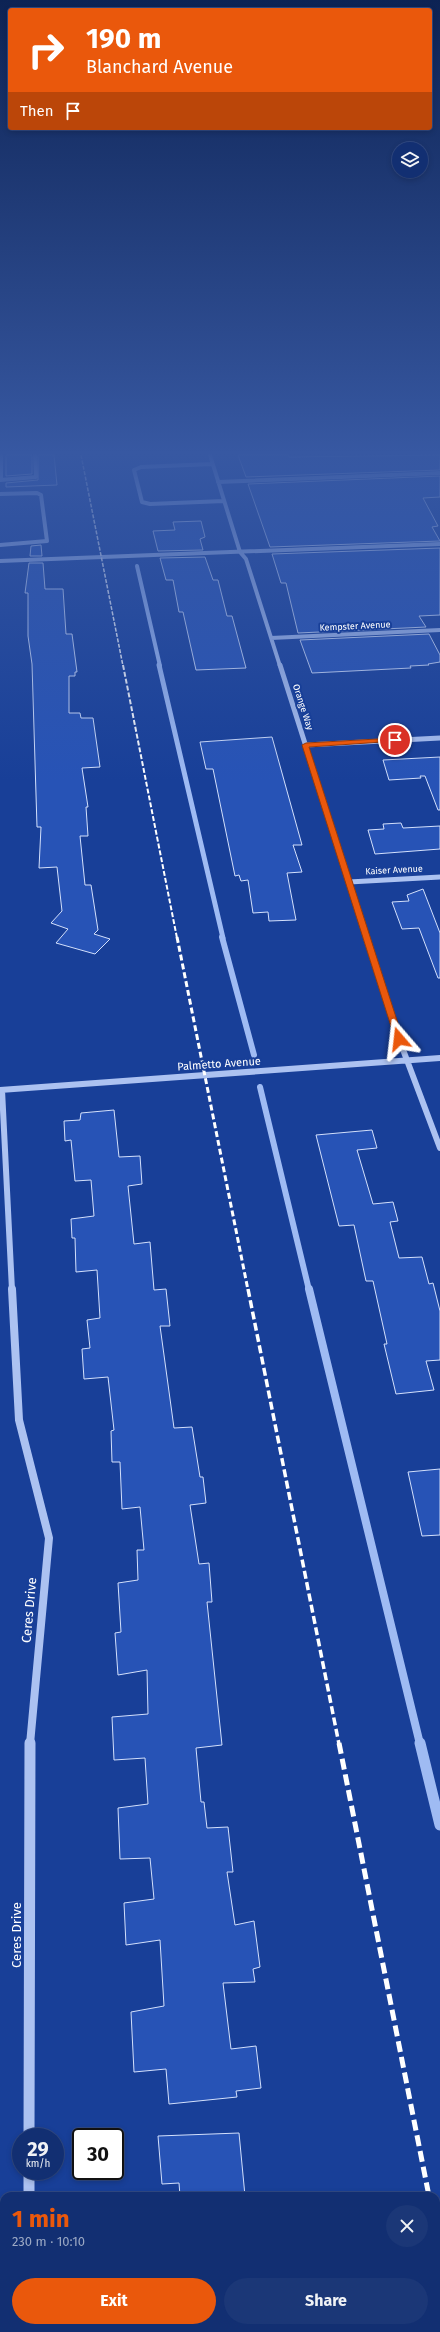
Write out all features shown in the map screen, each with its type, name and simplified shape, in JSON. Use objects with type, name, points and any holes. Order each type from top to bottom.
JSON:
[{"type":"street","name":"Orange Way","points":[[248,564],[399,1039],[440,1148]]},
{"type":"street","name":"Kempster Avenue","points":[[272,638],[440,630]]},
{"type":"street","points":[[306,745],[440,738]]},
{"type":"street","name":"Kaiser Avenue","points":[[349,882],[440,877]]},
{"type":"street","name":"Palmetto Avenue","points":[[1,1090],[440,1058]]},
{"type":"street","name":"Ceres Drive","points":[[1,1090],[19,1420],[49,1538],[30,1745],[29,2128]]},
{"type":"street","points":[[29,2180],[29,2192]]},
{"type":"building","points":[[29,564],[43,564],[45,589],[63,589],[66,634],[72,634],[77,672],[75,672],[75,676],[69,676],[69,713],[80,713],[81,718],[93,718],[100,767],[82,768],[88,807],[86,807],[88,836],[80,836],[85,885],[91,885],[98,930],[94,934],[110,939],[95,954],[56,943],[68,929],[51,923],[62,911],[57,867],[39,868],[41,827],[37,827],[32,664],[28,636],[28,593],[25,593]]},
{"type":"building","points":[[162,564],[207,564],[213,580],[218,580],[227,616],[232,616],[246,668],[196,670],[183,612],[179,612],[173,580],[166,580]]},
{"type":"building","points":[[275,564],[440,564],[440,615],[419,616],[426,627],[298,633],[286,583],[281,583]]},
{"type":"building","points":[[429,634],[440,655],[440,662],[428,664],[429,665],[410,666],[411,668],[312,673],[300,640]]},
{"type":"building","points":[[272,737],[302,845],[293,845],[302,872],[287,873],[296,920],[269,921],[268,912],[253,913],[248,880],[241,881],[239,875],[235,876],[213,769],[206,769],[200,742]]},
{"type":"building","points":[[440,757],[440,810],[438,810],[425,776],[420,776],[421,778],[389,780],[383,760]]},
{"type":"building","points":[[401,823],[403,828],[440,826],[440,849],[375,854],[368,830],[384,829],[383,824]]},
{"type":"building","points":[[423,889],[440,933],[440,978],[438,978],[419,928],[402,929],[392,902],[409,901],[407,895]]},
{"type":"building","points":[[114,1110],[119,1157],[140,1156],[142,1184],[128,1186],[134,1244],[150,1242],[154,1290],[166,1289],[170,1326],[160,1326],[174,1428],[192,1427],[200,1477],[203,1477],[206,1503],[190,1505],[199,1564],[209,1563],[212,1602],[207,1602],[222,1745],[196,1748],[201,1802],[204,1802],[207,1828],[228,1827],[233,1872],[227,1872],[235,1925],[254,1921],[260,1967],[253,1969],[255,1982],[223,1983],[231,2049],[256,2046],[261,2088],[236,2091],[237,2097],[169,2104],[166,2069],[134,2072],[131,2012],[164,2006],[160,1940],[126,1945],[124,1903],[154,1899],[150,1858],[120,1859],[118,1808],[148,1804],[145,1758],[114,1760],[112,1717],[148,1714],[147,1670],[118,1675],[115,1633],[121,1632],[118,1583],[138,1580],[137,1550],[144,1550],[140,1507],[122,1509],[120,1462],[112,1462],[111,1431],[114,1430],[108,1377],[84,1379],[82,1349],[90,1348],[87,1320],[100,1318],[97,1270],[76,1272],[75,1238],[72,1238],[71,1219],[94,1216],[91,1180],[75,1181],[71,1140],[65,1141],[64,1121],[80,1120],[81,1113]]},
{"type":"building","points":[[372,1130],[377,1148],[357,1150],[373,1204],[393,1202],[398,1221],[390,1222],[399,1258],[422,1257],[429,1284],[433,1283],[440,1311],[440,1360],[426,1361],[434,1390],[396,1394],[384,1344],[387,1344],[373,1281],[366,1281],[354,1225],[339,1226],[316,1135]]},
{"type":"building","points":[[440,1469],[440,1535],[422,1536],[408,1472]]},
{"type":"building","points":[[239,2133],[245,2192],[180,2192],[179,2183],[162,2184],[158,2136]]},
{"type":"waterway","points":[[137,566],[160,666]]},
{"type":"waterway","points":[[159,665],[223,938]]},
{"type":"waterway","points":[[222,937],[254,1055]]},
{"type":"waterway","points":[[260,1087],[309,1290]]},
{"type":"waterway","points":[[309,1289],[420,1744]]},
{"type":"waterway","points":[[420,1743],[440,1825]]},
{"type":"railway","points":[[103,564],[123,666]]},
{"type":"railway","points":[[123,665],[177,938]]},
{"type":"railway","points":[[177,937],[248,1290]]},
{"type":"railway","points":[[248,1289],[339,1744]]},
{"type":"railway","points":[[339,1743],[428,2192]]},
{"type":"route","points":[[395,740],[306,745],[399,1039]]}]
